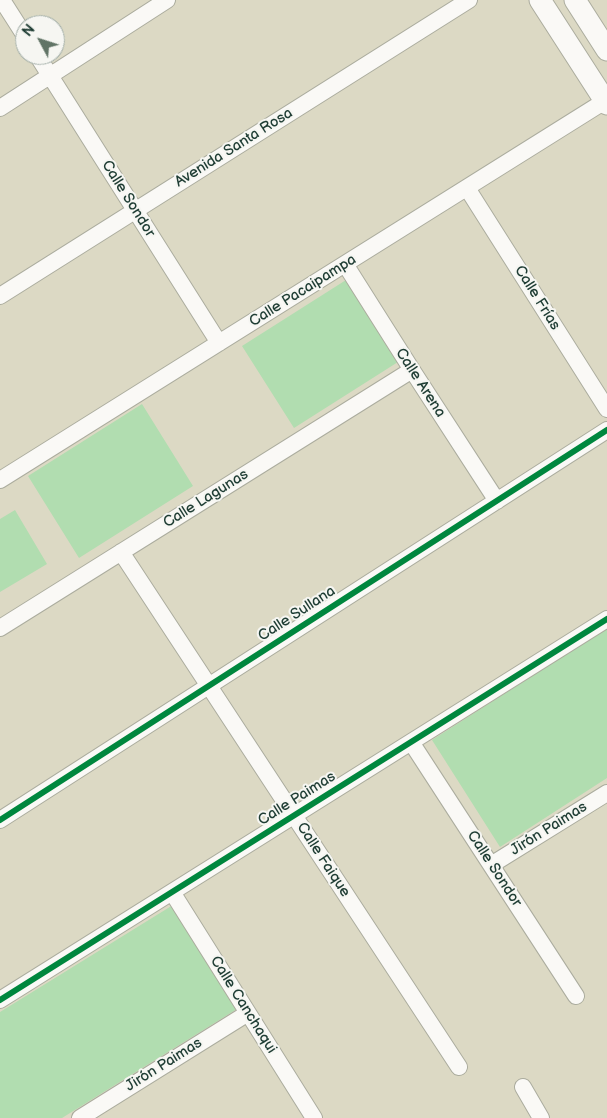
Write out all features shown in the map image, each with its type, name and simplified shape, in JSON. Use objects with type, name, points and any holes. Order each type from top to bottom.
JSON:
[{"type":"street","points":[[2,0],[15,20]]},
{"type":"street","points":[[0,108],[166,0]]},
{"type":"street","name":"Avenida Santa Rosa","points":[[0,296],[468,0]]},
{"type":"street","points":[[540,0],[606,103]]},
{"type":"street","points":[[575,0],[607,50]]},
{"type":"street","name":"Calle Sondor","points":[[43,65],[219,343]]},
{"type":"street","name":"Calle Pacaipampa","points":[[0,480],[606,103]]},
{"type":"street","name":"Calle Frías","points":[[467,188],[607,409]]},
{"type":"street","name":"Calle Arena","points":[[345,264],[497,501]]},
{"type":"street","name":"Calle Lagunas","points":[[0,628],[412,370]]},
{"type":"street","name":"Calle Sullana","points":[[0,820],[607,430]]},
{"type":"street","name":"Calle Faique","points":[[121,552],[459,1067]]},
{"type":"street","name":"Calle Paimas","points":[[0,1000],[607,619]]},
{"type":"street","name":"Calle Sondor","points":[[412,742],[576,996]]},
{"type":"street","name":"Jirón Paimas","points":[[491,865],[607,793]]},
{"type":"street","name":"Calle Canchaqui","points":[[172,892],[314,1118]]},
{"type":"street","name":"Jirón Paimas","points":[[80,1118],[248,1013]]},
{"type":"street","points":[[523,1087],[541,1118]]},
{"type":"green space","points":[[346,280],[398,362],[294,428],[242,346]]},
{"type":"green space","points":[[142,404],[193,486],[79,558],[28,476]]},
{"type":"green space","points":[[15,510],[47,564],[0,592],[0,519]]},
{"type":"green space","points":[[607,628],[607,778],[500,847],[432,740]]},
{"type":"green space","points":[[173,905],[237,1009],[62,1118],[0,1118],[0,1012]]},
{"type":"cycle path","points":[[0,820],[607,430]]},
{"type":"cycle path","points":[[0,1000],[607,619]]}]
